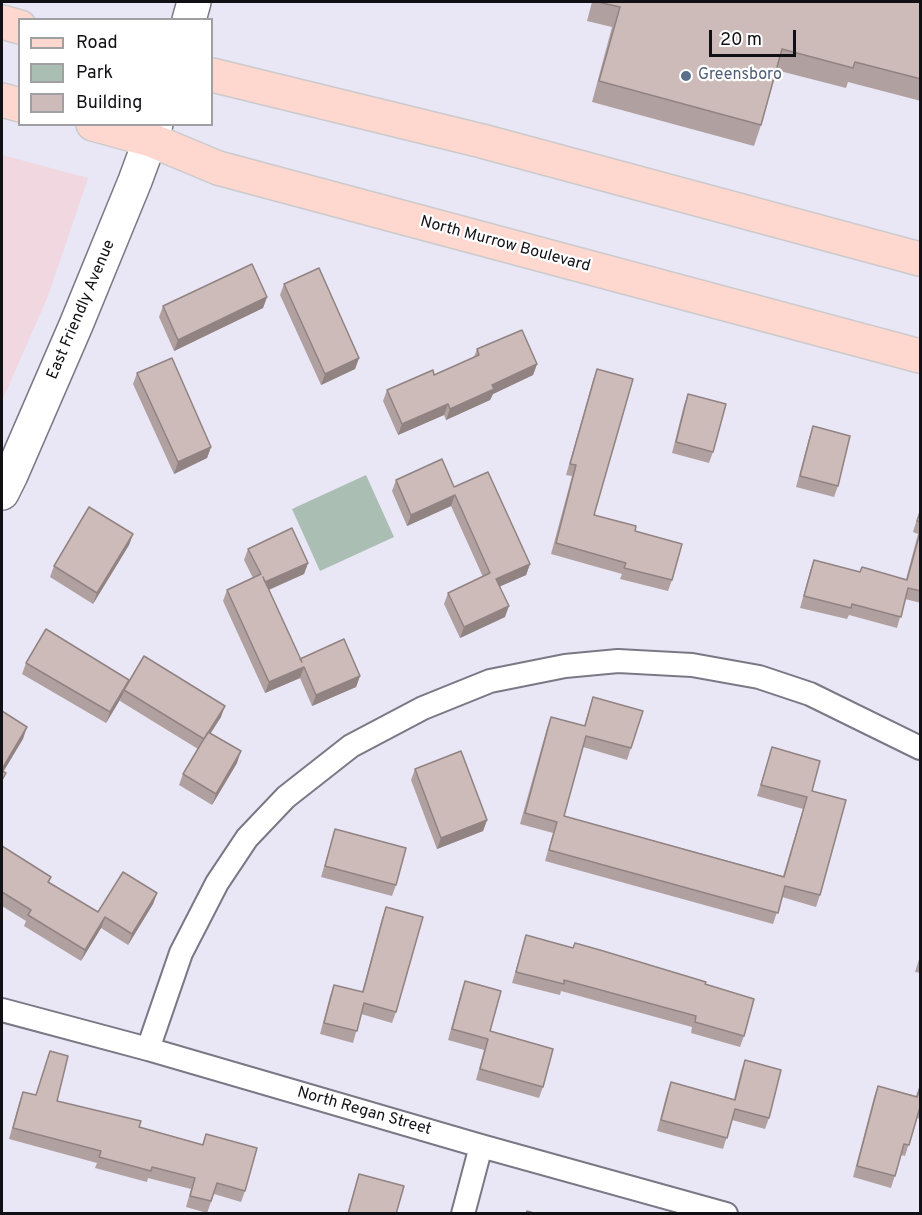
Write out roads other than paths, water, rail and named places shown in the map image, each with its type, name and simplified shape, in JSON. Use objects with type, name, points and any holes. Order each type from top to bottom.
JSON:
[{"type":"main road","points":[[190,18],[194,2]]},
{"type":"main road","points":[[2,22],[18,26]]},
{"type":"main road","points":[[213,75],[482,141],[921,259]]},
{"type":"main road","points":[[2,100],[18,104]]},
{"type":"main road","name":"North Murrow Boulevard","points":[[108,126],[154,132],[218,168],[921,356]]},
{"type":"main road","name":"East Friendly Avenue","points":[[2,493],[76,325],[154,132]]},
{"type":"street","points":[[148,1049],[181,953],[217,883],[247,838],[286,797],[351,747],[423,708],[490,681],[565,666],[618,661],[692,665],[759,677],[810,694],[921,748]]},
{"type":"street","name":"North Regan Street","points":[[2,1010],[148,1049],[481,1146],[726,1214]]},
{"type":"street","points":[[463,1214],[481,1146]]},
{"type":"place","name":"Greensboro","points":[[686,76]]}]
